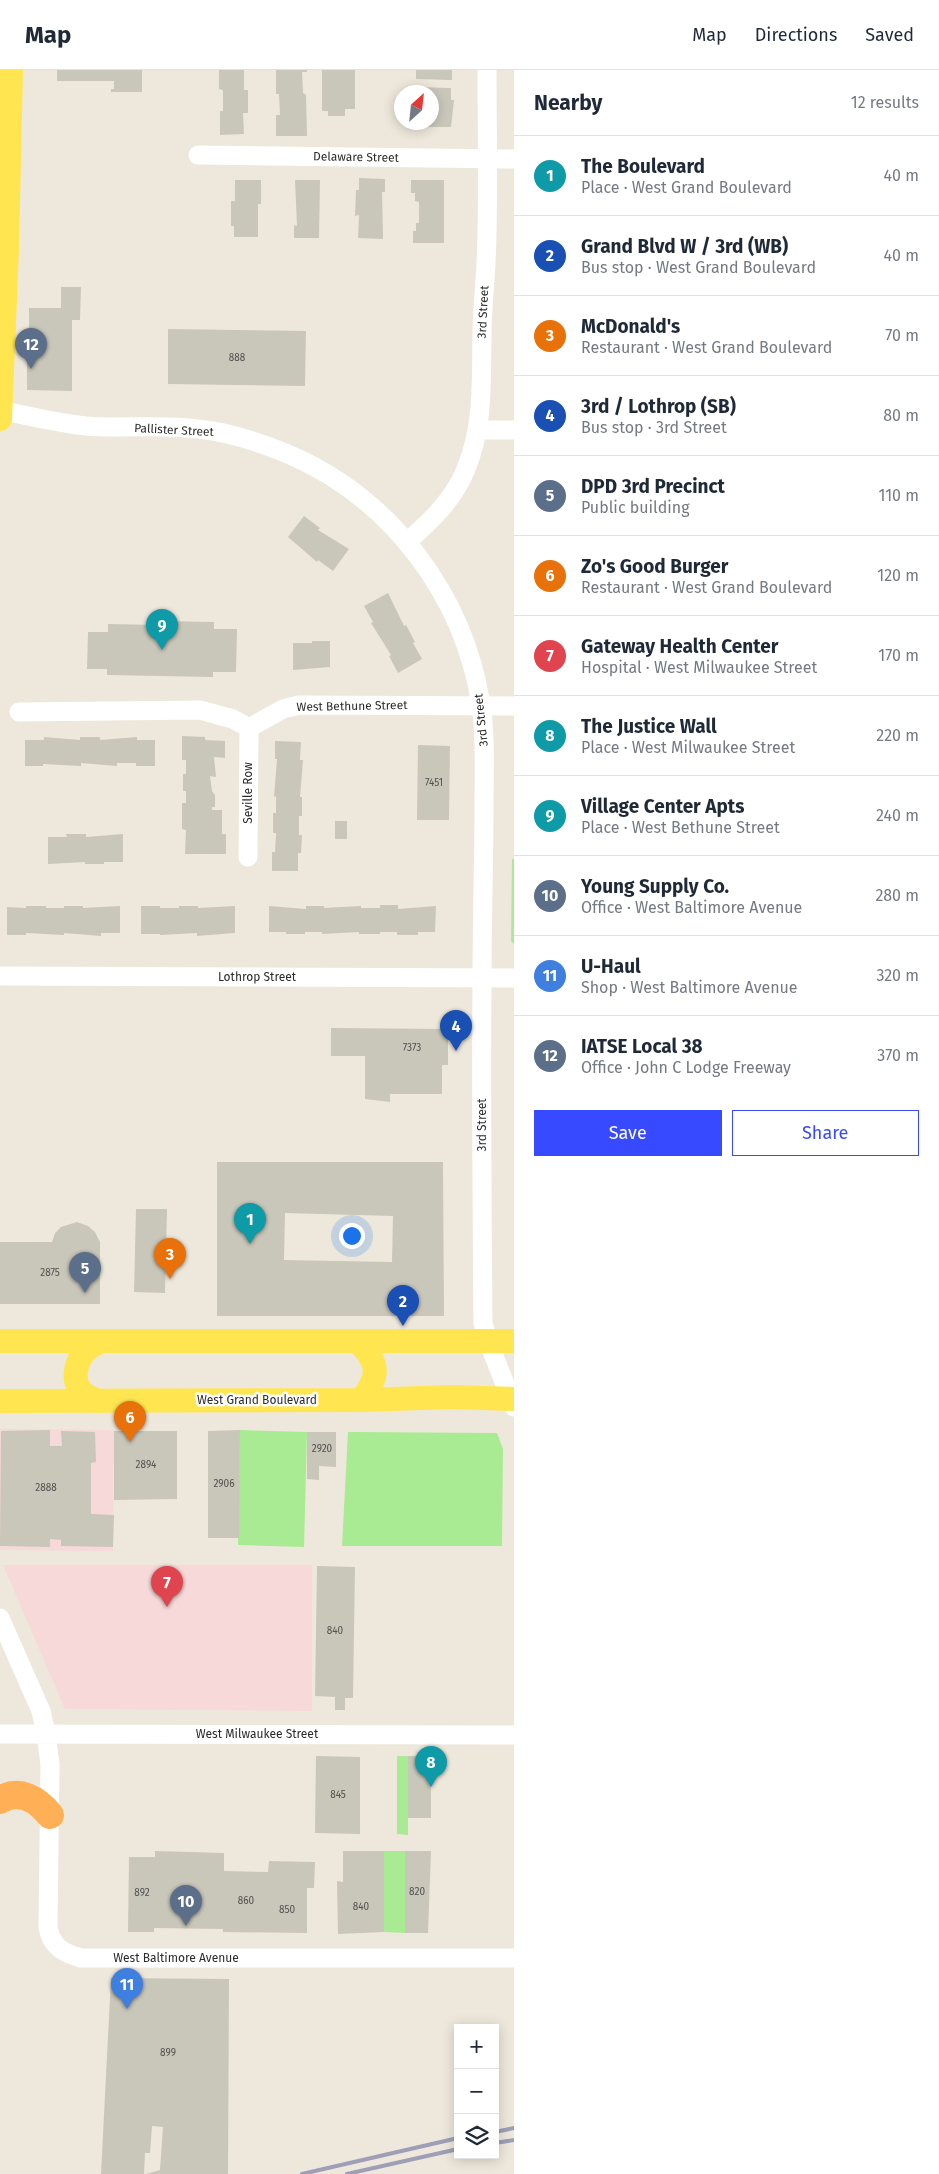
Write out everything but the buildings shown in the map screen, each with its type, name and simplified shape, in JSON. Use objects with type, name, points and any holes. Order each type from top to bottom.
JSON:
[{"type":"highway","points":[[0,1800],[14,1795],[24,1795],[43,1806],[50,1815]]},
{"type":"main road","points":[[0,419],[7,250],[11,70]]},
{"type":"main road","points":[[0,1340],[514,1341]]},
{"type":"main road","points":[[97,1401],[83,1394],[75,1377],[80,1358],[87,1349],[101,1341]]},
{"type":"main road","points":[[357,1341],[367,1351],[374,1363],[376,1373],[371,1387],[361,1400]]},
{"type":"main road","name":"West Grand Boulevard","points":[[0,1401],[361,1400],[453,1397],[513,1401]]},
{"type":"street","name":"3rd Street","points":[[487,70],[486,262],[482,334],[482,395],[478,430],[470,458],[460,482],[434,518],[407,542],[429,571],[453,613],[471,662],[481,706],[484,744],[482,978],[483,1323],[488,1342],[513,1401]]},
{"type":"street","name":"Delaware Street","points":[[198,155],[514,159]]},
{"type":"street","name":"Pallister Street","points":[[0,410],[85,426],[198,429],[259,442],[319,469],[353,492],[407,542]]},
{"type":"street","points":[[478,430],[514,430]]},
{"type":"street","name":"West Bethune Street","points":[[249,728],[283,709],[299,705],[514,706]]},
{"type":"street","points":[[19,712],[200,710],[233,719],[249,728]]},
{"type":"street","name":"Seville Row","points":[[248,858],[249,728]]},
{"type":"street","name":"Lothrop Street","points":[[0,976],[514,978]]},
{"type":"street","name":"West Baltimore Avenue","points":[[0,1618],[41,1710],[46,1734],[50,1764],[48,1927],[53,1943],[60,1951],[88,1958],[514,1958]]},
{"type":"street","name":"West Milwaukee Street","points":[[0,1734],[514,1735]]},
{"type":"shaded area","points":[[0,1429],[114,1430],[113,1551],[0,1550]]},
{"type":"shaded area","points":[[3,1565],[312,1565],[312,1711],[65,1709]]},
{"type":"green space","points":[[512,859],[514,859],[514,944],[511,941]]},
{"type":"green space","points":[[240,1430],[307,1432],[304,1547],[238,1545]]},
{"type":"green space","points":[[348,1432],[497,1433],[503,1449],[502,1546],[342,1546]]},
{"type":"green space","points":[[397,1756],[408,1756],[408,1835],[397,1834]]},
{"type":"green space","points":[[384,1851],[405,1851],[405,1933],[384,1932]]},
{"type":"railway","points":[[499,2131],[514,2128]]},
{"type":"railway","points":[[302,2174],[454,2139]]},
{"type":"railway","points":[[499,2142],[514,2140]]},
{"type":"railway","points":[[347,2174],[454,2150]]},
{"type":"place","name":"IATSE Local 38","points":[[31,369]]},
{"type":"place","name":"Village Center Apts","points":[[162,650]]},
{"type":"place","name":"3rd / Lothrop (SB)","points":[[456,1051]]},
{"type":"place","name":"The Boulevard","points":[[250,1244]]},
{"type":"place","name":"McDonald's","points":[[170,1279]]},
{"type":"place","name":"DPD 3rd Precinct","points":[[85,1293]]},
{"type":"place","name":"Grand Blvd W / 3rd (WB)","points":[[403,1326]]},
{"type":"place","name":"Zo's Good Burger","points":[[130,1442]]},
{"type":"place","name":"Gateway Health Center","points":[[167,1607]]},
{"type":"place","name":"The Justice Wall","points":[[431,1787]]},
{"type":"place","name":"Young Supply Co.","points":[[186,1926]]},
{"type":"place","name":"U-Haul","points":[[127,2009]]}]
